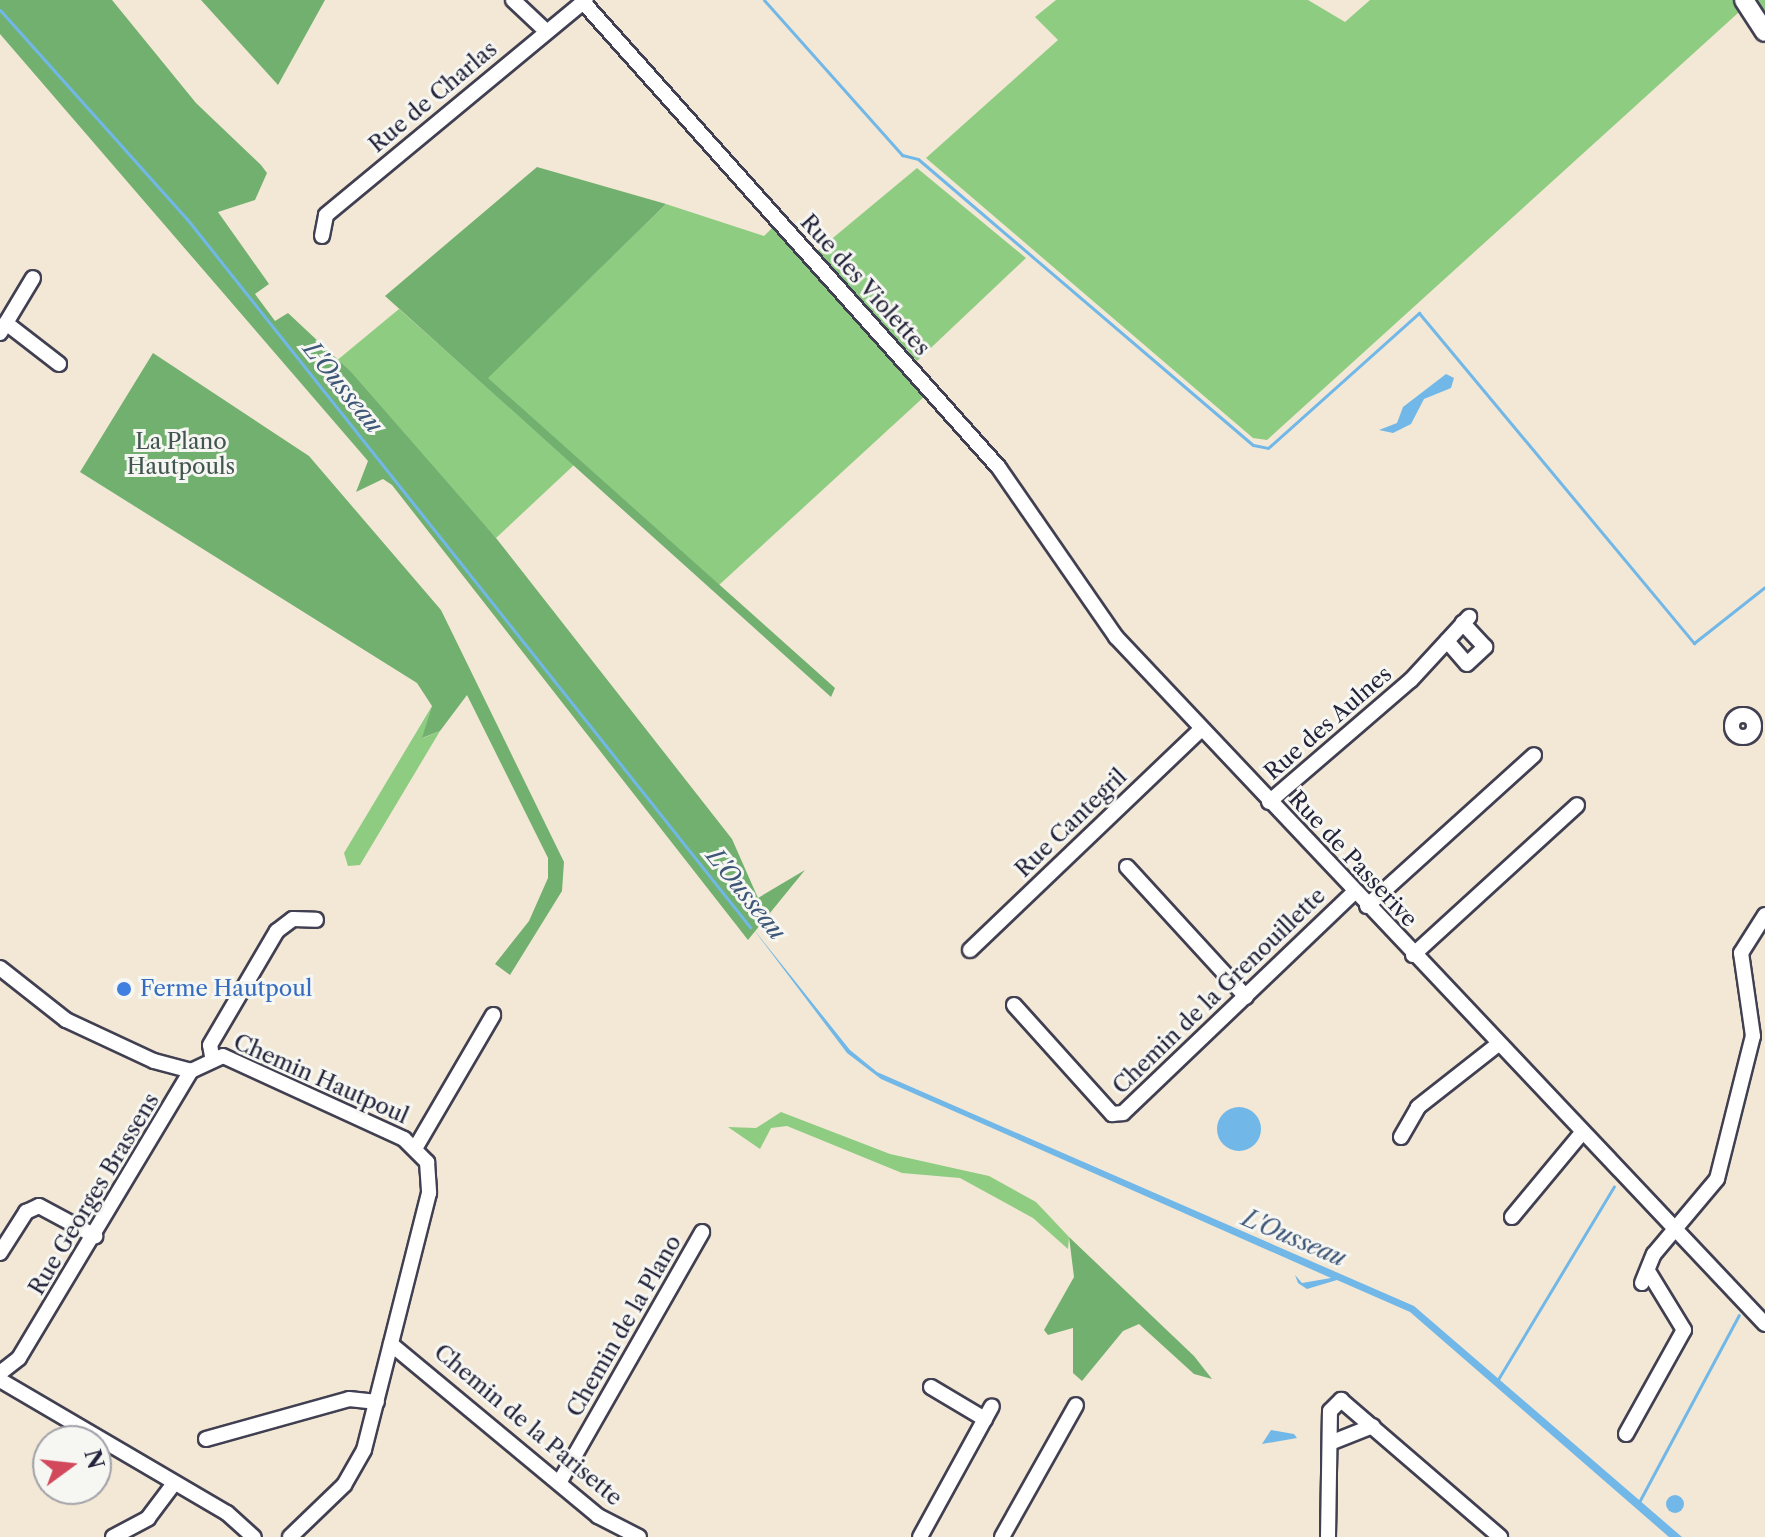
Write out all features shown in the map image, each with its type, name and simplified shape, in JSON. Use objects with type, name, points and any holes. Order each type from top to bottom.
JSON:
[{"type":"main road","points":[[1744,0],[1762,28]]},
{"type":"street","points":[[513,0],[546,31]]},
{"type":"street","name":"Rue de Charlas","points":[[322,236],[326,215],[585,1]]},
{"type":"street","name":"Rue des Violettes","points":[[585,1],[999,468],[1095,612]]},
{"type":"street","points":[[33,278],[3,328],[59,364]]},
{"type":"street","name":"Rue de Passerive","points":[[1095,612],[1580,1135],[1676,1229],[1765,1324]]},
{"type":"street","name":"Rue des Aulnes","points":[[1269,802],[1328,757],[1466,620],[1485,647],[1467,664],[1447,641]]},
{"type":"street","points":[[1752,719],[1765,709]]},
{"type":"street","name":"Rue Cantegril","points":[[970,950],[1201,729]]},
{"type":"street","points":[[1367,906],[1534,755]]},
{"type":"street","points":[[1413,955],[1577,805]]},
{"type":"street","points":[[1127,867],[1246,997]]},
{"type":"street","name":"Chemin de la Grenouillette","points":[[1014,1005],[1112,1114],[1123,1113],[1354,892]]},
{"type":"street","points":[[1626,1434],[1684,1330],[1645,1277],[1676,1229],[1717,1179],[1753,1036],[1741,953],[1765,915]]},
{"type":"street","points":[[212,1056],[210,1045],[277,931],[293,919],[316,920]]},
{"type":"street","points":[[0,968],[66,1020],[191,1071]]},
{"type":"street","points":[[416,1147],[493,1015]]},
{"type":"street","points":[[1401,1137],[1418,1107],[1497,1045]]},
{"type":"street","name":"Chemin Hautpoul","points":[[191,1071],[212,1056],[243,1064],[416,1147],[427,1162],[429,1193],[377,1402],[352,1475],[290,1537]]},
{"type":"street","name":"Rue Georges Brassens","points":[[0,1373],[19,1358],[95,1236],[191,1071]]},
{"type":"street","points":[[1512,1217],[1580,1135]]},
{"type":"street","points":[[0,1253],[26,1212],[39,1206],[95,1236]]},
{"type":"street","name":"Chemin de la Plano","points":[[559,1483],[702,1232]]},
{"type":"street","name":"Chemin de la Parisette","points":[[391,1344],[559,1483],[639,1537]]},
{"type":"street","points":[[0,1380],[172,1486],[227,1513],[254,1537]]},
{"type":"street","points":[[920,1537],[988,1413],[931,1387]]},
{"type":"street","points":[[206,1439],[349,1399],[377,1402]]},
{"type":"street","points":[[1328,1537],[1330,1443],[1337,1400],[1373,1426],[1500,1537]]},
{"type":"street","points":[[1002,1537],[1076,1405]]},
{"type":"street","points":[[1330,1443],[1373,1426]]},
{"type":"street","points":[[113,1537],[148,1518],[172,1486]]},
{"type":"green space","points":[[0,0],[112,0],[196,103],[261,165],[267,173],[255,200],[218,212],[269,284],[255,294],[275,321],[288,313],[351,372],[496,538],[732,839],[758,898],[805,870],[748,940],[392,485],[383,479],[356,492],[368,461],[0,34]]},
{"type":"green space","points":[[201,0],[325,0],[278,85]]},
{"type":"green space","points":[[1056,0],[1308,0],[1345,22],[1370,0],[1765,0],[1765,10],[1738,13],[1267,440],[1253,438],[926,158],[1058,40],[1035,17]]},
{"type":"green space","points":[[537,167],[666,204],[488,378],[835,688],[831,697],[385,296]]},
{"type":"green space","points":[[917,168],[1026,258],[917,361],[816,252]]},
{"type":"green space","points":[[666,204],[764,236],[774,226],[926,395],[719,585],[487,378]]},
{"type":"green space","points":[[399,309],[574,465],[496,538],[335,362]]},
{"type":"green space","name":"La Plano Hautpouls","points":[[153,353],[309,456],[441,610],[564,862],[562,891],[510,975],[495,964],[529,921],[548,878],[548,858],[467,695],[440,731],[422,738],[432,706],[417,683],[80,472]]},
{"type":"green space","points":[[432,706],[423,738],[440,731],[360,865],[348,866],[344,853]]},
{"type":"green space","points":[[781,1112],[890,1154],[989,1176],[1036,1202],[1069,1237],[1068,1249],[1033,1218],[960,1178],[902,1173],[787,1126],[771,1128],[760,1149],[728,1127],[756,1128]]},
{"type":"green space","points":[[1069,1237],[1194,1356],[1212,1379],[1194,1374],[1139,1324],[1123,1331],[1082,1381],[1073,1373],[1073,1328],[1048,1335],[1044,1330],[1074,1277]]},
{"type":"water","points":[[1446,374],[1454,378],[1451,388],[1424,399],[1411,424],[1393,433],[1379,430],[1397,423],[1403,407]]},
{"type":"water","points":[[751,926],[850,1050],[877,1072],[1414,1306],[1682,1537],[1669,1537],[1410,1312],[1337,1280],[1307,1289],[1298,1283],[1295,1275],[1302,1283],[1331,1278],[881,1079],[847,1053]]},
{"type":"water","points":[[1239,1107],[1254,1114],[1261,1129],[1254,1144],[1239,1151],[1224,1144],[1217,1129],[1224,1114]]},
{"type":"water","points":[[1271,1430],[1294,1434],[1297,1438],[1262,1444]]},
{"type":"water","points":[[1675,1495],[1684,1504],[1675,1513],[1666,1504]]},
{"type":"waterway","points":[[764,0],[902,155],[918,159],[1253,445],[1268,448],[1419,313],[1694,643],[1765,587]]},
{"type":"waterway","name":"L'Ousseau","points":[[0,10],[187,219],[750,927]]},
{"type":"waterway","points":[[1497,1381],[1614,1186]]},
{"type":"waterway","points":[[1639,1502],[1739,1315]]},
{"type":"place","name":"Ferme Hautpoul","points":[[124,989]]}]
